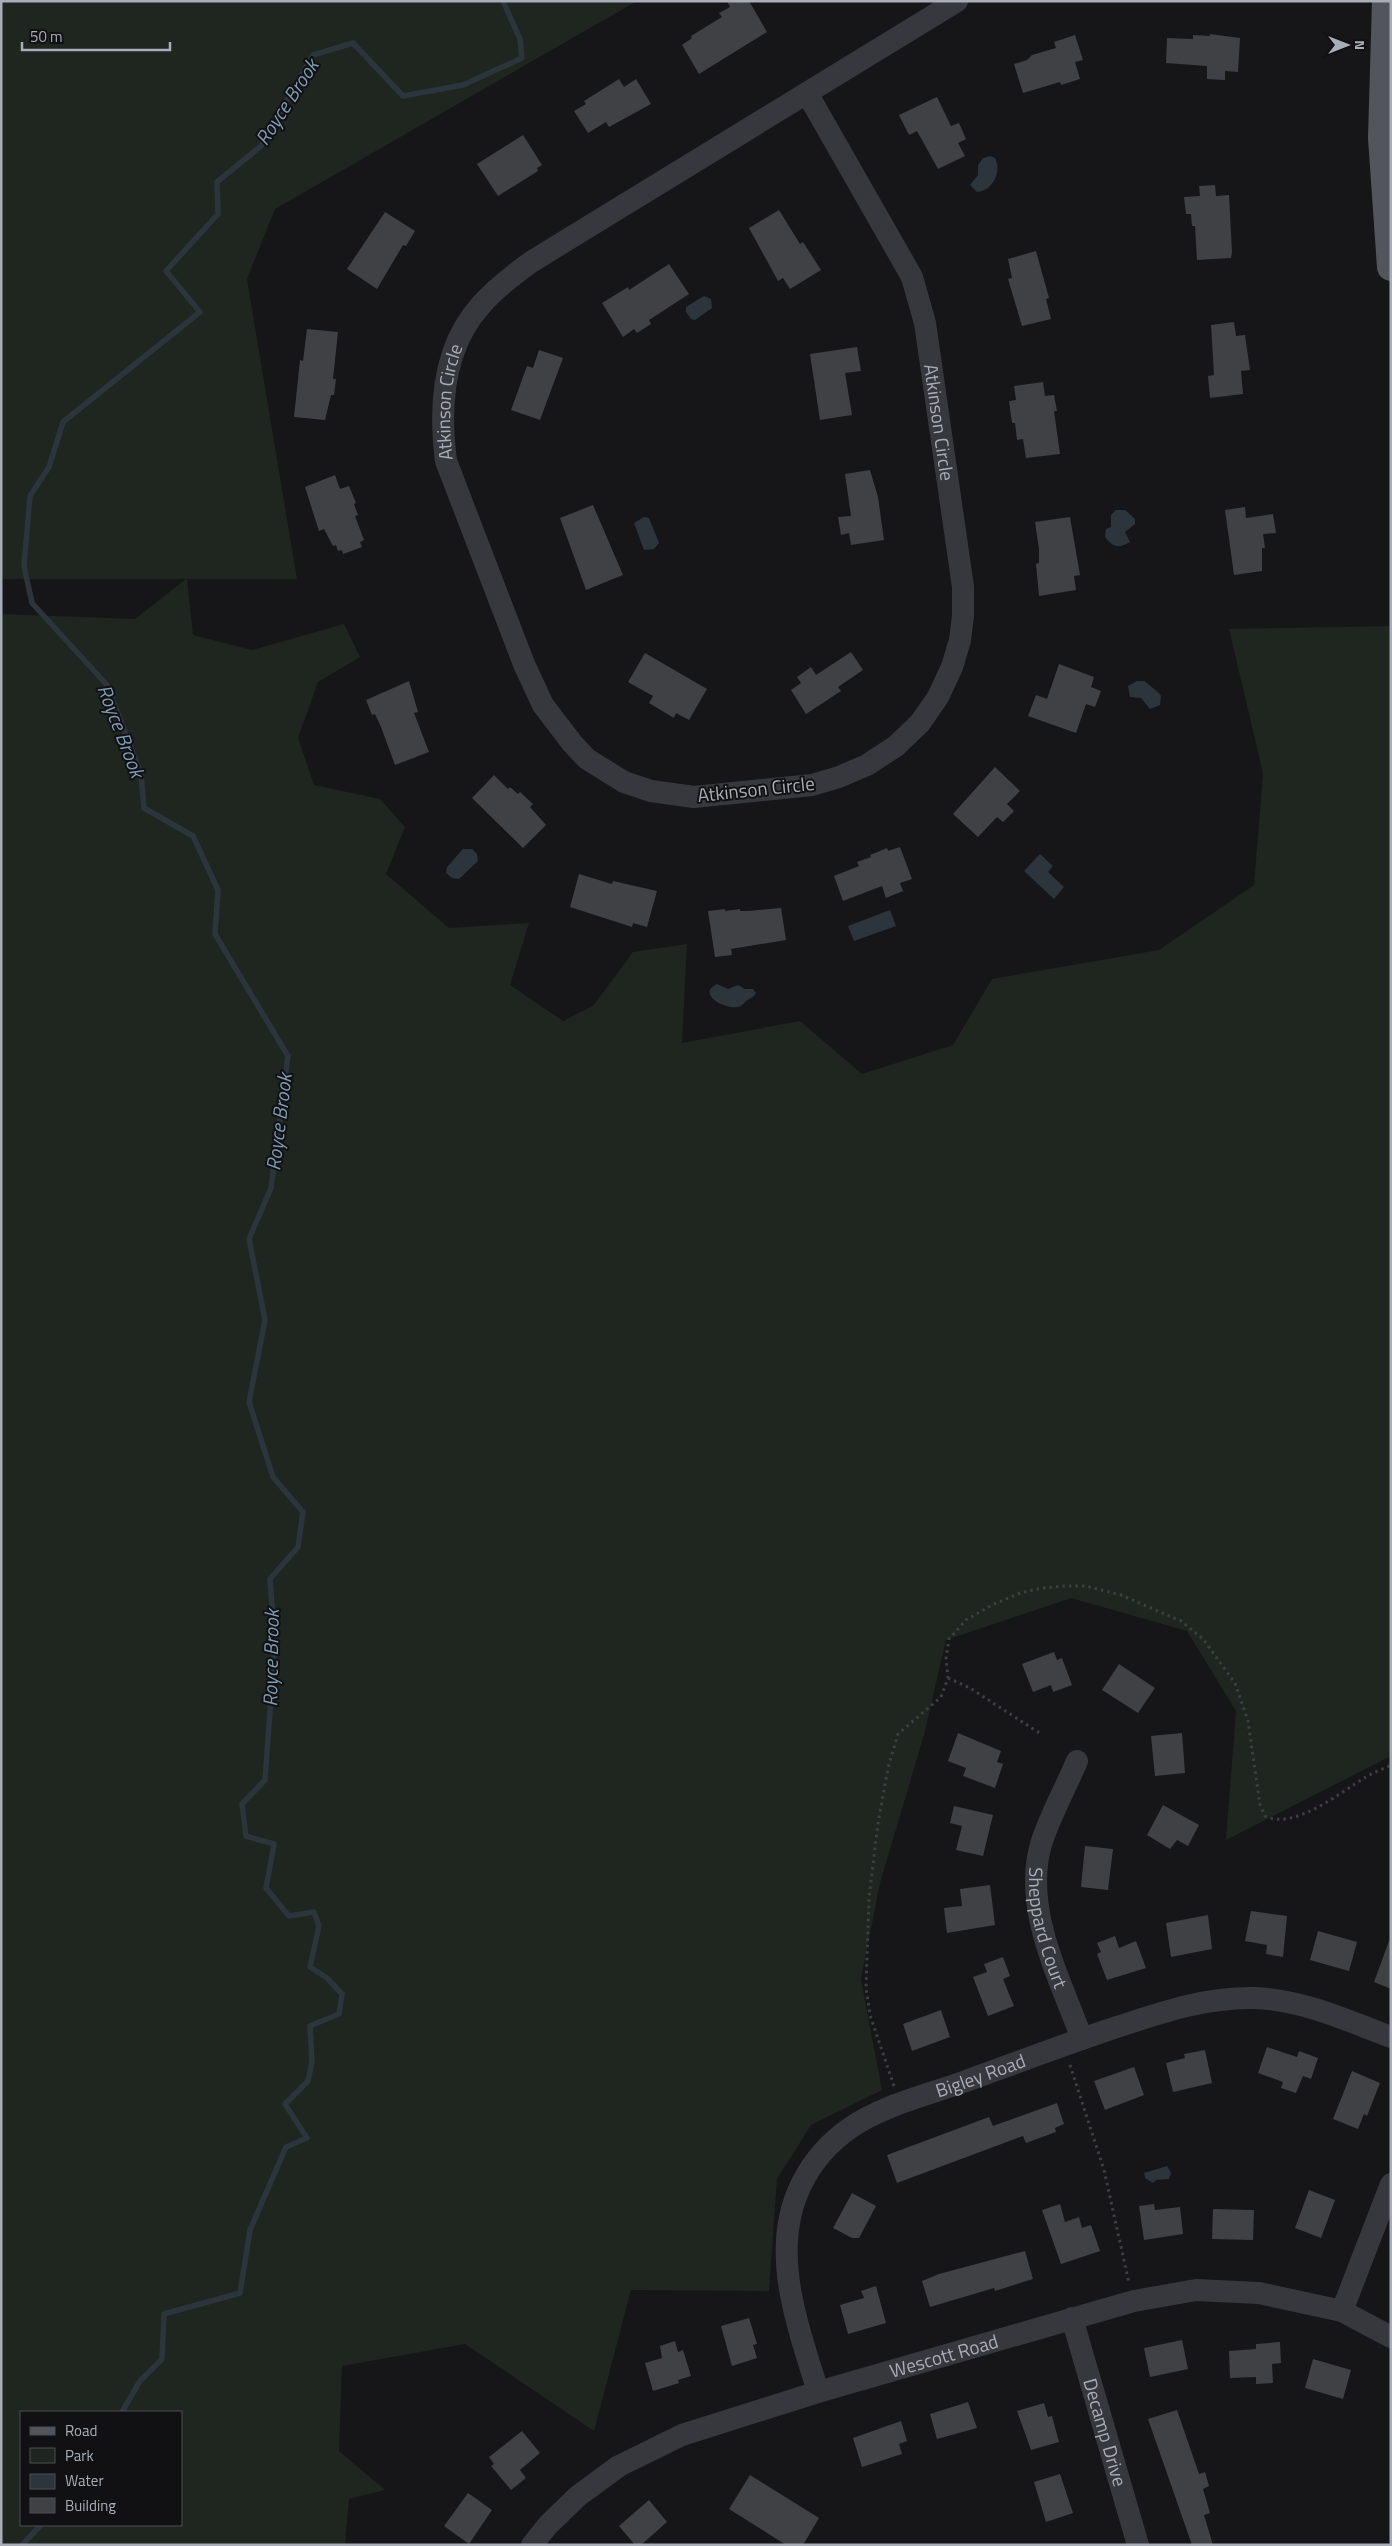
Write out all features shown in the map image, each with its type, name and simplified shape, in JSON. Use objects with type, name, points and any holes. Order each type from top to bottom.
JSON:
[{"type":"main road","points":[[1386,1],[1382,138],[1391,267]]},
{"type":"street","name":"Atkinson Circle","points":[[807,93],[912,277],[925,323],[950,488],[962,587],[963,616],[960,640],[952,667],[938,697],[920,723],[896,746],[867,765],[839,777],[812,785],[694,797],[651,791],[624,782],[587,759],[572,743],[543,705],[524,664],[446,460],[442,408],[448,371],[461,335],[480,306],[501,285],[530,262],[807,93],[958,1]]},
{"type":"street","name":"Sheppard Court","points":[[1073,2042],[1036,1903],[1035,1878],[1042,1842],[1077,1761]]},
{"type":"street","name":"Bigley Road","points":[[818,2392],[788,2286],[786,2248],[790,2216],[802,2183],[816,2160],[832,2142],[851,2127],[872,2116],[1073,2042],[1196,2002],[1255,1998],[1315,2008],[1391,2037]]},
{"type":"street","points":[[1342,2311],[1391,2184]]},
{"type":"street","name":"Wescott Road","points":[[532,2545],[548,2525],[578,2496],[619,2466],[654,2447],[682,2435],[818,2392],[1134,2301],[1196,2290],[1225,2290],[1291,2298],[1342,2311],[1391,2337]]},
{"type":"street","name":"Decamp Drive","points":[[1072,2318],[1138,2545]]},
{"type":"path","points":[[948,1678],[970,1688],[1041,1734]]},
{"type":"path","points":[[1073,2042],[1134,2301]]},
{"type":"green space","points":[[1,1],[637,1],[275,209],[247,279],[297,579],[187,579],[193,635],[252,650],[344,624],[360,657],[318,682],[298,738],[314,785],[380,799],[405,827],[386,874],[449,928],[529,923],[510,985],[563,1021],[593,1006],[633,952],[687,944],[682,1043],[800,1021],[862,1074],[953,1045],[992,979],[1159,950],[1254,885],[1263,773],[1229,629],[1391,626],[1391,1756],[1226,1840],[1236,1711],[1187,1631],[1071,1598],[946,1640],[924,1735],[880,1883],[861,1979],[882,2090],[811,2125],[777,2179],[769,2291],[631,2290],[594,2431],[465,2344],[342,2366],[339,2451],[385,2490],[349,2499],[345,2545],[1,2545],[1,614],[135,619],[186,579],[1,579]]},
{"type":"water","points":[[990,156],[995,158],[997,163],[995,180],[988,188],[977,192],[970,185],[978,175],[978,165],[983,158]]},
{"type":"water","points":[[704,296],[711,299],[712,308],[695,320],[691,319],[686,312],[686,307]]},
{"type":"water","points":[[1116,510],[1125,510],[1135,519],[1135,524],[1125,532],[1130,542],[1122,546],[1113,545],[1105,537],[1106,529],[1111,527],[1111,515]]},
{"type":"water","points":[[644,517],[649,518],[659,543],[654,549],[644,550],[634,523]]},
{"type":"water","points":[[1137,681],[1144,681],[1158,692],[1161,696],[1160,705],[1150,709],[1141,698],[1130,697],[1128,686]]},
{"type":"water","points":[[463,849],[472,849],[477,854],[478,861],[459,879],[452,878],[446,873],[447,867]]},
{"type":"water","points":[[1040,854],[1053,866],[1048,872],[1064,887],[1054,899],[1024,871]]},
{"type":"water","points":[[890,910],[896,926],[854,941],[848,926]]},
{"type":"water","points":[[717,984],[728,989],[738,985],[745,989],[753,989],[756,993],[740,1006],[726,1006],[720,1004],[711,996],[711,988]]},
{"type":"water","points":[[1167,2166],[1171,2173],[1169,2179],[1156,2180],[1153,2183],[1145,2178],[1144,2173]]},
{"type":"building","points":[[727,1],[749,1],[767,32],[699,74],[682,45],[692,38],[691,36],[722,17],[719,13],[730,7]]},
{"type":"building","points":[[1210,34],[1240,38],[1238,72],[1225,71],[1225,80],[1207,79],[1207,66],[1166,63],[1167,38],[1193,39],[1193,35],[1210,36]]},
{"type":"building","points":[[1075,35],[1083,60],[1075,62],[1080,79],[1061,85],[1060,82],[1023,93],[1014,64],[1027,60],[1032,55],[1056,48],[1054,42]]},
{"type":"building","points":[[619,79],[624,87],[636,79],[651,104],[609,127],[606,122],[588,133],[574,111],[586,104],[584,101]]},
{"type":"building","points":[[937,97],[951,126],[959,123],[966,139],[958,143],[965,156],[938,169],[917,131],[909,135],[899,115]]},
{"type":"building","points":[[523,135],[542,165],[537,168],[538,171],[498,196],[477,164]]},
{"type":"building","points":[[1215,185],[1216,196],[1229,195],[1231,258],[1197,260],[1195,226],[1192,226],[1191,214],[1186,214],[1184,197],[1200,196],[1199,186]]},
{"type":"building","points":[[779,210],[800,244],[803,242],[821,270],[790,289],[783,278],[778,281],[749,228]]},
{"type":"building","points":[[385,212],[415,231],[406,246],[403,245],[377,289],[347,269]]},
{"type":"building","points":[[1036,251],[1049,298],[1046,299],[1051,319],[1022,326],[1008,279],[1012,278],[1008,259]]},
{"type":"building","points":[[669,264],[689,294],[649,320],[651,324],[637,333],[634,329],[623,337],[602,303],[628,287],[629,290]]},
{"type":"building","points":[[1234,322],[1236,336],[1245,335],[1250,370],[1241,371],[1243,394],[1210,398],[1208,376],[1214,375],[1211,325]]},
{"type":"building","points":[[307,329],[338,332],[333,379],[336,379],[334,395],[331,395],[325,420],[294,417],[300,360],[303,361]]},
{"type":"building","points":[[857,347],[861,371],[845,373],[852,415],[820,420],[810,354]]},
{"type":"building","points":[[539,350],[563,358],[540,420],[511,410],[527,366],[533,368]]},
{"type":"building","points":[[1043,382],[1045,396],[1054,395],[1057,411],[1054,411],[1060,454],[1026,458],[1023,439],[1017,440],[1009,401],[1016,400],[1014,386]]},
{"type":"building","points":[[870,470],[878,497],[884,540],[851,545],[849,533],[841,535],[838,517],[851,516],[845,474]]},
{"type":"building","points":[[335,475],[340,489],[349,486],[356,503],[354,504],[358,515],[355,516],[364,540],[360,542],[362,547],[343,554],[342,550],[338,551],[336,545],[333,546],[324,529],[319,531],[305,487]]},
{"type":"building","points":[[593,505],[623,575],[586,590],[560,518]]},
{"type":"building","points":[[1245,507],[1246,518],[1273,514],[1276,533],[1263,534],[1265,548],[1262,548],[1262,571],[1234,575],[1225,510]]},
{"type":"building","points":[[1070,517],[1080,575],[1074,576],[1076,590],[1039,596],[1036,564],[1039,563],[1039,549],[1035,522]]},
{"type":"building","points":[[851,652],[863,670],[838,687],[841,691],[806,714],[791,690],[801,683],[797,677],[811,667],[816,675]]},
{"type":"building","points":[[645,653],[707,689],[689,720],[676,713],[674,718],[649,703],[653,696],[628,682]]},
{"type":"building","points":[[1059,664],[1094,677],[1091,687],[1101,691],[1095,707],[1086,704],[1076,733],[1028,716],[1036,695],[1047,699]]},
{"type":"building","points":[[409,681],[418,712],[414,713],[429,752],[395,765],[381,727],[375,714],[372,715],[366,700]]},
{"type":"building","points":[[995,767],[1020,791],[1007,804],[1014,811],[1003,822],[997,817],[978,837],[953,814]]},
{"type":"building","points":[[494,775],[508,789],[510,787],[518,794],[520,792],[533,804],[530,807],[546,825],[523,848],[472,798]]},
{"type":"building","points":[[900,847],[912,879],[900,883],[903,891],[886,898],[882,886],[843,901],[834,876],[859,866],[857,862],[871,857],[870,855],[887,848],[888,851]]},
{"type":"building","points":[[579,874],[612,884],[613,881],[657,891],[647,927],[633,923],[632,927],[570,907]]},
{"type":"building","points":[[781,908],[786,940],[731,949],[732,955],[715,957],[708,911],[740,909],[740,911],[749,911]]},
{"type":"building","points":[[1054,1652],[1057,1660],[1062,1658],[1072,1685],[1053,1692],[1051,1685],[1033,1692],[1022,1664]]},
{"type":"building","points":[[1119,1664],[1155,1688],[1138,1713],[1102,1690]]},
{"type":"building","points":[[958,1733],[1001,1751],[997,1762],[1003,1764],[995,1788],[963,1776],[966,1768],[948,1761]]},
{"type":"building","points":[[1182,1733],[1185,1773],[1155,1776],[1151,1736]]},
{"type":"building","points":[[1163,1805],[1199,1825],[1188,1846],[1177,1840],[1170,1849],[1147,1835]]},
{"type":"building","points":[[954,1806],[993,1815],[983,1856],[956,1850],[962,1826],[950,1823]]},
{"type":"building","points":[[1085,1846],[1113,1849],[1108,1890],[1081,1887]]},
{"type":"building","points":[[990,1885],[995,1925],[947,1933],[944,1908],[962,1906],[960,1889]]},
{"type":"building","points":[[1251,1911],[1287,1916],[1283,1957],[1266,1954],[1267,1945],[1245,1941]]},
{"type":"building","points":[[1208,1915],[1212,1949],[1171,1957],[1166,1923]]},
{"type":"building","points":[[1318,1931],[1357,1942],[1349,1971],[1310,1960]]},
{"type":"building","points":[[1115,1936],[1119,1948],[1136,1941],[1146,1968],[1107,1980],[1097,1954],[1101,1952],[1097,1943]]},
{"type":"building","points":[[1389,1941],[1391,1941],[1391,1989],[1374,1982]]},
{"type":"building","points":[[1003,1957],[1010,1976],[1003,1979],[1014,2006],[988,2016],[973,1977],[987,1972],[984,1964]]},
{"type":"building","points":[[941,2010],[950,2037],[912,2051],[903,2024]]},
{"type":"building","points":[[1267,2047],[1297,2057],[1299,2051],[1318,2058],[1311,2079],[1303,2076],[1296,2093],[1281,2088],[1283,2082],[1258,2073]]},
{"type":"building","points":[[1205,2050],[1212,2083],[1173,2092],[1166,2063],[1185,2058],[1184,2054]]},
{"type":"building","points":[[1134,2067],[1144,2095],[1105,2110],[1094,2081]]},
{"type":"building","points":[[1352,2071],[1380,2083],[1367,2116],[1364,2114],[1358,2129],[1333,2119]]},
{"type":"building","points":[[1057,2103],[1064,2124],[1055,2128],[1056,2132],[1026,2143],[1023,2136],[897,2183],[887,2155],[989,2117],[993,2126]]},
{"type":"building","points":[[1309,2190],[1335,2200],[1321,2238],[1295,2228]]},
{"type":"building","points":[[852,2193],[876,2206],[859,2238],[852,2238],[833,2228]]},
{"type":"building","points":[[1060,2204],[1065,2222],[1079,2217],[1082,2228],[1091,2225],[1100,2251],[1061,2264],[1042,2210]]},
{"type":"building","points":[[1154,2204],[1155,2210],[1180,2207],[1183,2234],[1144,2240],[1139,2206]]},
{"type":"building","points":[[1213,2209],[1254,2210],[1253,2240],[1212,2239]]},
{"type":"building","points":[[1025,2251],[1033,2279],[995,2291],[994,2288],[930,2307],[922,2281],[939,2274]]},
{"type":"building","points":[[876,2286],[886,2323],[848,2334],[840,2305],[864,2298],[861,2291]]},
{"type":"building","points":[[749,2318],[757,2344],[753,2345],[757,2358],[732,2366],[721,2326]]},
{"type":"building","points":[[1182,2340],[1188,2369],[1150,2377],[1144,2348]]},
{"type":"building","points":[[675,2341],[678,2352],[683,2350],[691,2376],[678,2380],[679,2383],[653,2391],[645,2363],[662,2358],[660,2346]]},
{"type":"building","points":[[1280,2342],[1281,2363],[1272,2364],[1273,2383],[1256,2384],[1256,2377],[1230,2378],[1229,2351],[1256,2349],[1256,2344]]},
{"type":"building","points":[[1313,2359],[1351,2370],[1343,2399],[1305,2388]]},
{"type":"building","points":[[968,2402],[977,2428],[937,2439],[930,2414]]},
{"type":"building","points":[[1044,2403],[1048,2417],[1052,2416],[1059,2442],[1031,2450],[1017,2411]]},
{"type":"building","points":[[1177,2410],[1199,2474],[1205,2472],[1209,2486],[1203,2489],[1210,2513],[1204,2515],[1213,2545],[1192,2545],[1148,2419]]},
{"type":"building","points":[[901,2421],[907,2441],[899,2444],[902,2454],[862,2467],[853,2438]]},
{"type":"building","points":[[522,2431],[540,2453],[520,2470],[526,2478],[511,2490],[491,2466],[494,2464],[489,2457]]},
{"type":"building","points":[[1060,2474],[1073,2513],[1046,2522],[1034,2482]]},
{"type":"building","points":[[750,2475],[819,2518],[803,2545],[786,2545],[729,2509]]},
{"type":"building","points":[[468,2493],[492,2510],[469,2544],[444,2526]]},
{"type":"building","points":[[649,2500],[667,2522],[641,2545],[635,2545],[619,2526]]},
{"type":"waterway","name":"Royce Brook","points":[[123,2411],[140,2381],[162,2359],[164,2314],[240,2293],[250,2230],[286,2147],[307,2138],[285,2104],[308,2081],[312,2062],[310,2026],[339,2014],[342,1994],[327,1978],[310,1967],[319,1926],[314,1912],[289,1916],[266,1888],[274,1844],[246,1836],[242,1804],[265,1780],[275,1642],[270,1579],[298,1547],[303,1512],[273,1477],[249,1402],[265,1320],[249,1239],[271,1188],[288,1056],[215,934],[218,890],[193,836],[144,808],[141,774],[107,685],[32,603],[24,566],[30,496],[49,467],[63,422],[200,312],[166,271],[218,214],[217,182],[261,146],[313,55],[353,43],[403,96],[463,85],[522,58],[520,39],[503,1]]},
{"type":"waterway","name":"Royce Brook","points":[[22,2545],[40,2526]]}]
